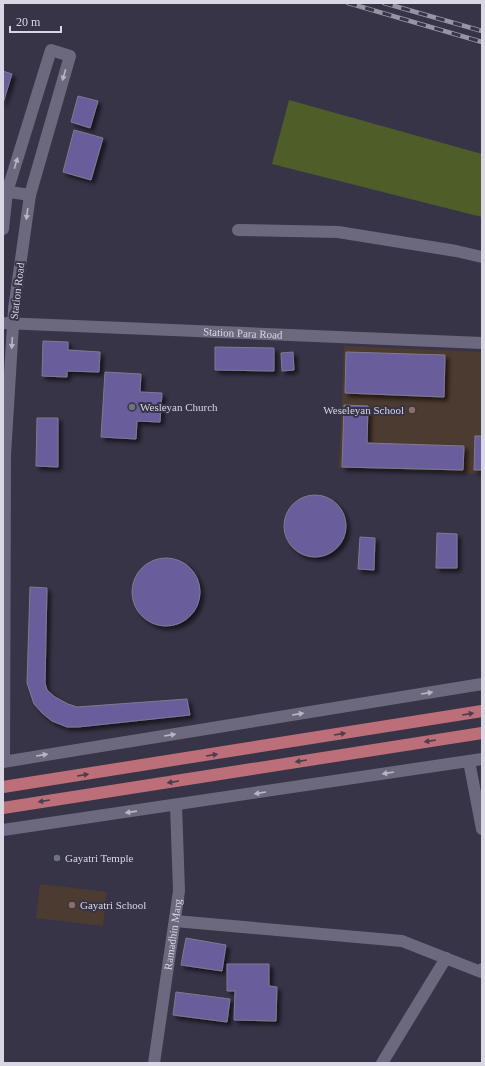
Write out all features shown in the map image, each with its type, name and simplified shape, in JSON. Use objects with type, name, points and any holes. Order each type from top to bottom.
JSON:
[{"type":"main road","points":[[3,787],[482,711]]},
{"type":"main road","points":[[3,808],[482,733]]},
{"type":"street","name":"Station Road","points":[[3,229],[5,192],[51,50],[70,56],[30,196],[8,323],[4,469],[3,761]]},
{"type":"street","points":[[5,192],[30,196]]},
{"type":"street","points":[[238,230],[338,232],[456,250],[482,257]]},
{"type":"street","name":"Station Para Road","points":[[8,323],[482,343]]},
{"type":"street","points":[[3,761],[482,684]]},
{"type":"street","points":[[3,830],[482,759]]},
{"type":"street","points":[[469,761],[482,829]]},
{"type":"street","name":"Ramadhin Marg","points":[[154,1063],[179,891],[176,805]]},
{"type":"street","points":[[175,921],[402,941],[480,972],[482,969]]},
{"type":"street","points":[[382,1063],[446,958]]},
{"type":"shaded area","name":"Weseleyan School","points":[[344,346],[482,352],[482,474],[339,468]]},
{"type":"shaded area","name":"Gayatri School","points":[[40,884],[107,892],[103,926],[36,918]]},
{"type":"green space","points":[[289,100],[482,154],[482,217],[272,164]]},
{"type":"building","points":[[3,71],[12,74],[3,103]]},
{"type":"building","points":[[78,96],[98,101],[90,128],[71,122]]},
{"type":"building","points":[[74,130],[103,138],[91,180],[63,172]]},
{"type":"building","points":[[43,341],[68,342],[68,350],[100,352],[99,372],[67,371],[67,377],[42,376]]},
{"type":"building","points":[[215,347],[274,348],[274,371],[215,370]]},
{"type":"building","points":[[293,352],[294,370],[282,371],[281,353]]},
{"type":"building","points":[[346,352],[445,355],[444,397],[345,393]]},
{"type":"building","name":"Wesleyan Church","points":[[105,372],[141,374],[140,392],[162,393],[160,422],[137,421],[136,439],[101,437]]},
{"type":"building","points":[[344,405],[368,406],[367,443],[464,446],[463,470],[342,467]]},
{"type":"building","points":[[37,418],[58,418],[58,467],[36,466]]},
{"type":"building","points":[[475,436],[482,436],[482,470],[474,470]]},
{"type":"building","points":[[315,495],[332,500],[337,504],[341,509],[346,526],[341,543],[337,548],[332,552],[315,557],[298,552],[293,548],[289,543],[284,526],[289,509],[293,504],[298,500]]},
{"type":"building","points":[[437,533],[457,534],[457,568],[436,568]]},
{"type":"building","points":[[360,537],[375,538],[374,570],[358,569]]},
{"type":"building","points":[[166,558],[179,561],[190,568],[197,579],[200,592],[197,605],[190,616],[179,623],[166,626],[153,623],[142,616],[135,605],[132,592],[135,579],[142,568],[153,561]]},
{"type":"building","points":[[30,587],[47,588],[45,683],[47,690],[55,697],[77,707],[187,699],[190,715],[67,727],[52,721],[42,713],[34,704],[27,683]]},
{"type":"building","points":[[186,938],[226,945],[222,971],[181,965]]},
{"type":"building","points":[[227,964],[269,964],[269,986],[277,987],[276,1021],[234,1020],[235,991],[227,991]]},
{"type":"building","points":[[176,992],[230,999],[227,1022],[173,1015]]},
{"type":"railway","points":[[348,3],[482,42]]},
{"type":"railway","points":[[384,3],[482,31]]},
{"type":"place","name":"Wesleyan Church","points":[[132,407]]},
{"type":"place","name":"Weseleyan School","points":[[412,410]]},
{"type":"place","name":"Gayatri Temple","points":[[57,858]]},
{"type":"place","name":"Gayatri School","points":[[72,905]]}]
